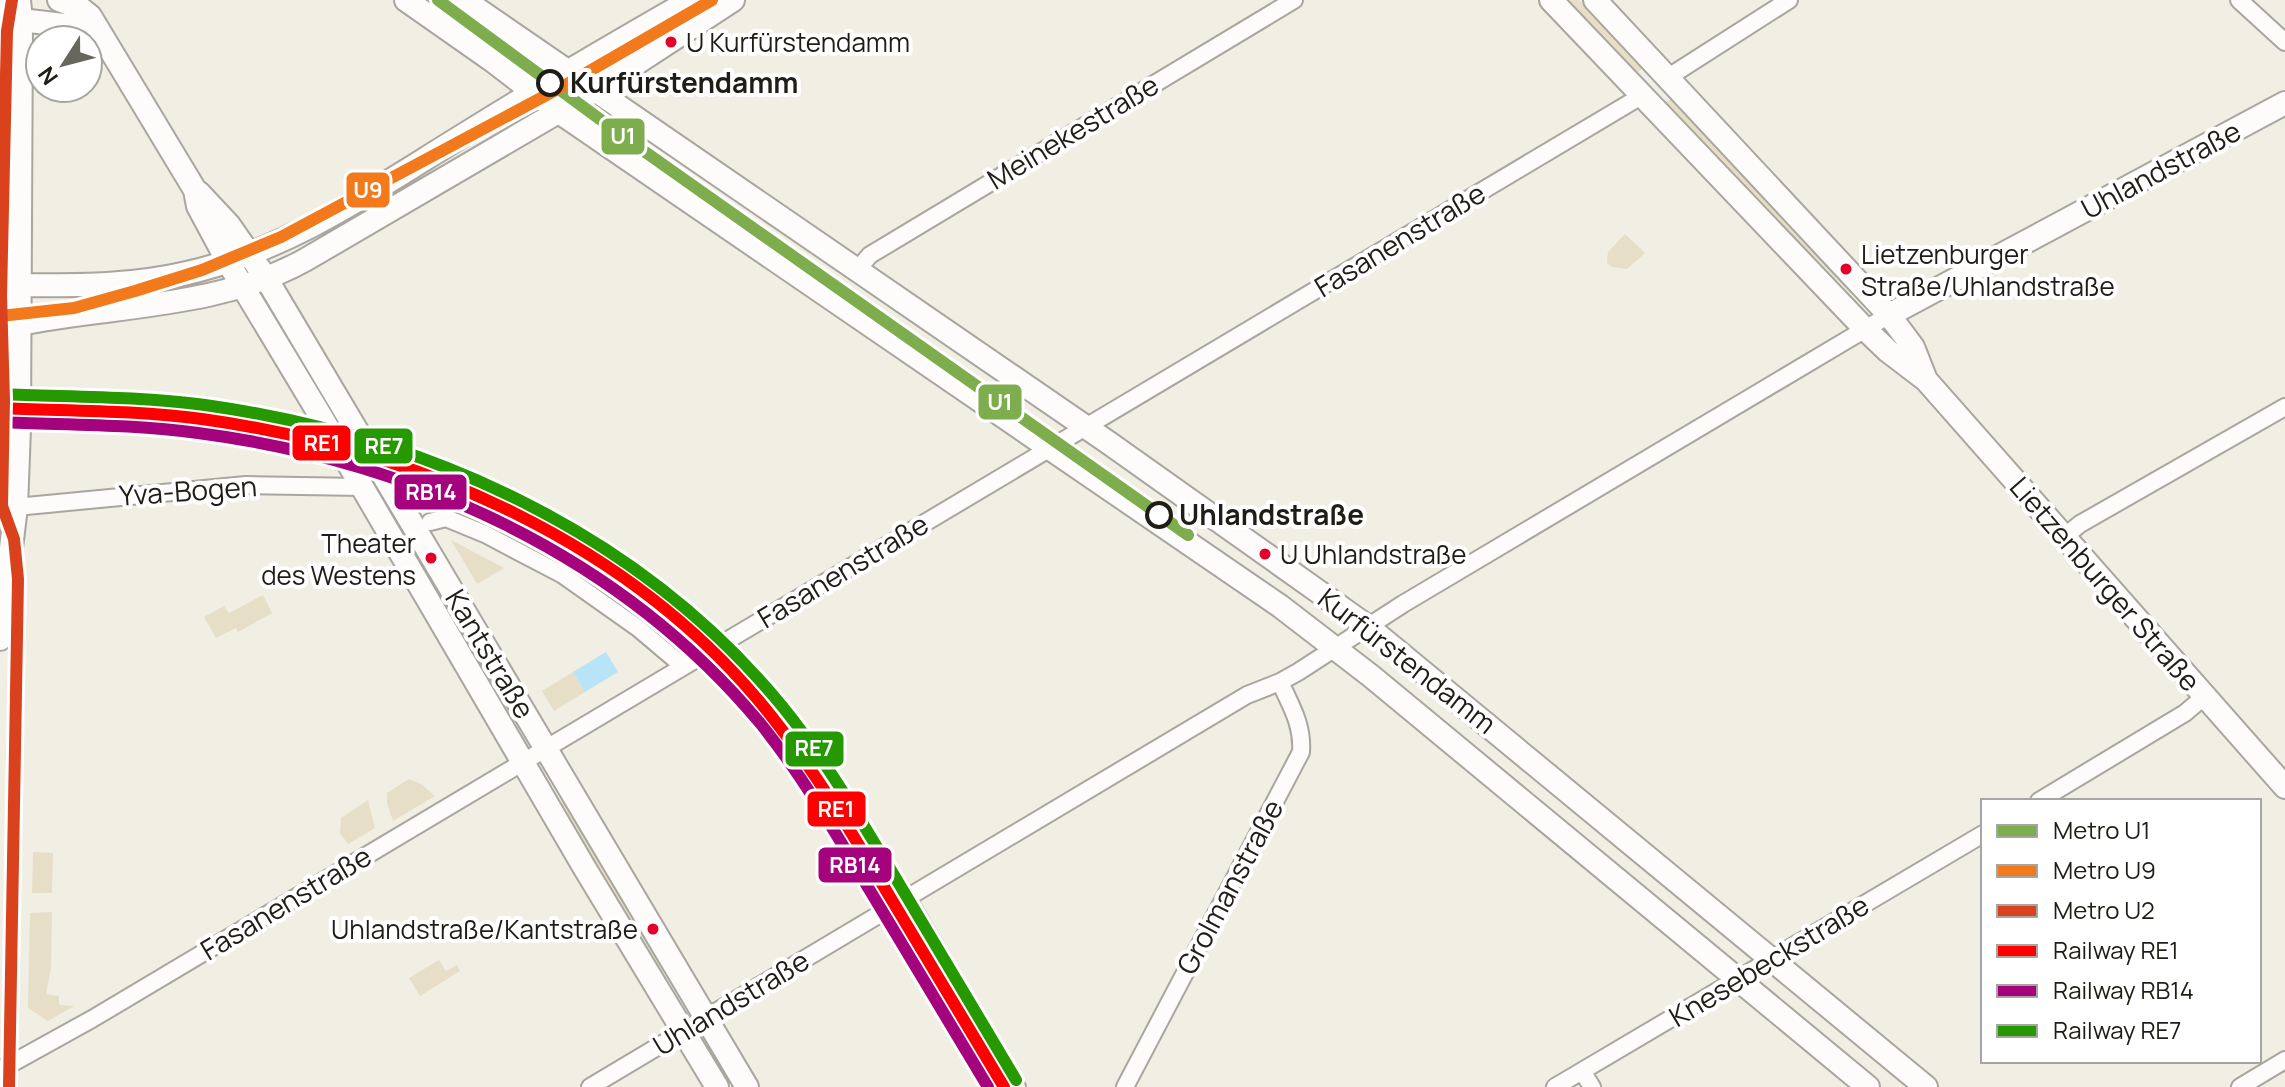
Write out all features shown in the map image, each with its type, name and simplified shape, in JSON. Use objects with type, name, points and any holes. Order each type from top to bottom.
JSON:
[{"type":"main road","name":"Kantstraße","points":[[59,0],[80,8],[90,16],[93,24]]},
{"type":"main road","name":"Kurfürstendamm","points":[[406,0],[559,112],[1280,606],[1868,1087]]},
{"type":"main road","name":"Kurfürstendamm","points":[[464,0],[1087,427],[1367,626],[1926,1087]]},
{"type":"main road","points":[[9,285],[113,285],[167,278],[228,262],[295,235],[363,199],[532,92],[691,0]]},
{"type":"main road","points":[[9,324],[199,296],[266,278],[305,260],[559,112],[733,0]]},
{"type":"main road","name":"Lietzenburger Straße","points":[[1551,0],[1864,328],[1926,380],[2285,787]]},
{"type":"main road","name":"Lietzenburger Straße","points":[[1595,0],[1889,315],[1913,347],[1926,380]]},
{"type":"main road","points":[[0,5],[69,24]]},
{"type":"main road","points":[[0,639],[16,507],[9,285],[20,10]]},
{"type":"main road","name":"Kantstraße","points":[[104,40],[195,190],[198,206],[242,286],[717,1087]]},
{"type":"main road","points":[[0,73],[0,96]]},
{"type":"main road","name":"Uhlandstraße","points":[[1889,315],[2285,103]]},
{"type":"main road","name":"Kantstraße","points":[[195,190],[208,200],[266,278],[747,1087]]},
{"type":"street","name":"Meinekestraße","points":[[857,270],[870,255],[890,242],[1294,0]]},
{"type":"street","points":[[1667,78],[1789,0]]},
{"type":"street","points":[[2239,0],[2285,42]]},
{"type":"street","name":"Fasanenstraße","points":[[0,1070],[80,1027],[1643,95]]},
{"type":"street","name":"Uhlandstraße","points":[[590,1087],[1247,695],[1280,682],[1336,649],[1367,626],[1889,315]]},
{"type":"street","points":[[2064,537],[2085,521],[2285,407]]},
{"type":"street","name":"Yva-Bogen","points":[[16,507],[246,485],[362,487]]},
{"type":"street","points":[[430,522],[446,518],[485,534],[563,575],[638,628],[683,666]]},
{"type":"street","name":"Grolmanstraße","points":[[1125,1087],[1301,752],[1302,736],[1298,720],[1280,682]]},
{"type":"street","points":[[2042,799],[2185,713],[2205,696]]},
{"type":"street","name":"Knesebeckstraße","points":[[1555,1087],[1981,835]]},
{"type":"street","points":[[907,898],[1017,1087]]},
{"type":"street","points":[[2240,1087],[2285,1060]]},
{"type":"street","points":[[1582,1071],[1592,1087]]},
{"type":"shaded area","points":[[1565,0],[1579,0],[1643,68],[1635,75]]},
{"type":"shaded area","points":[[1673,98],[1855,290],[1850,293],[1664,103]]},
{"type":"shaded area","points":[[1625,234],[1645,253],[1627,269],[1612,267],[1607,263],[1608,252]]},
{"type":"shaded area","points":[[451,540],[504,568],[477,584]]},
{"type":"shaded area","points":[[263,595],[272,613],[238,632],[236,628],[216,638],[204,617],[224,606],[229,613]]},
{"type":"shaded area","points":[[573,672],[585,692],[554,711],[542,691]]},
{"type":"shaded area","points":[[409,779],[435,796],[393,821],[387,793]]},
{"type":"shaded area","points":[[368,800],[375,828],[348,844],[340,833],[341,818]]},
{"type":"shaded area","points":[[567,801],[668,971],[661,974],[560,805]]},
{"type":"shaded area","points":[[33,852],[53,853],[52,893],[32,893]]},
{"type":"shaded area","points":[[52,912],[51,968],[46,994],[59,996],[59,1005],[74,1006],[48,1021],[28,1008],[30,913]]},
{"type":"shaded area","points":[[439,960],[446,971],[457,965],[460,971],[420,996],[409,978]]},
{"type":"water","points":[[606,652],[618,672],[585,692],[573,672]]},
{"type":"metro line","name":"U2","points":[[9,1087],[18,579],[14,539],[2,506],[4,400],[1,296],[7,31],[12,0]]},
{"type":"metro line","name":"U1","points":[[438,0],[624,137],[1188,535]]},
{"type":"metro line","name":"U9","points":[[0,316],[74,308],[135,291],[202,270],[281,237],[569,83],[712,0]]},
{"type":"rail line","name":"RE7","points":[[1,394],[128,398],[205,405],[287,420],[368,440],[446,468],[522,502],[594,542],[662,590],[725,644],[782,706],[857,814],[1016,1080]]},
{"type":"rail line","name":"RE1","points":[[0,408],[177,416],[283,433],[362,454],[441,481],[516,514],[588,554],[655,601],[717,655],[772,717],[848,828],[1004,1087]]},
{"type":"rail line","name":"RB14","points":[[0,422],[174,430],[278,447],[357,466],[433,493],[507,526],[577,565],[643,611],[704,663],[760,723],[818,804],[988,1087]]},
{"type":"place","name":"U Kurfürstendamm","points":[[671,42]]},
{"type":"place","name":"Kurfürstendamm","points":[[550,83]]},
{"type":"place","name":"Lietzenburger Straße/Uhlandstraße","points":[[1846,269]]},
{"type":"place","name":"Uhlandstraße","points":[[1159,515]]},
{"type":"place","name":"U Uhlandstraße","points":[[1265,554]]},
{"type":"place","name":"Theater des Westens","points":[[431,558]]},
{"type":"place","name":"Uhlandstraße/Kantstraße","points":[[653,929]]}]
